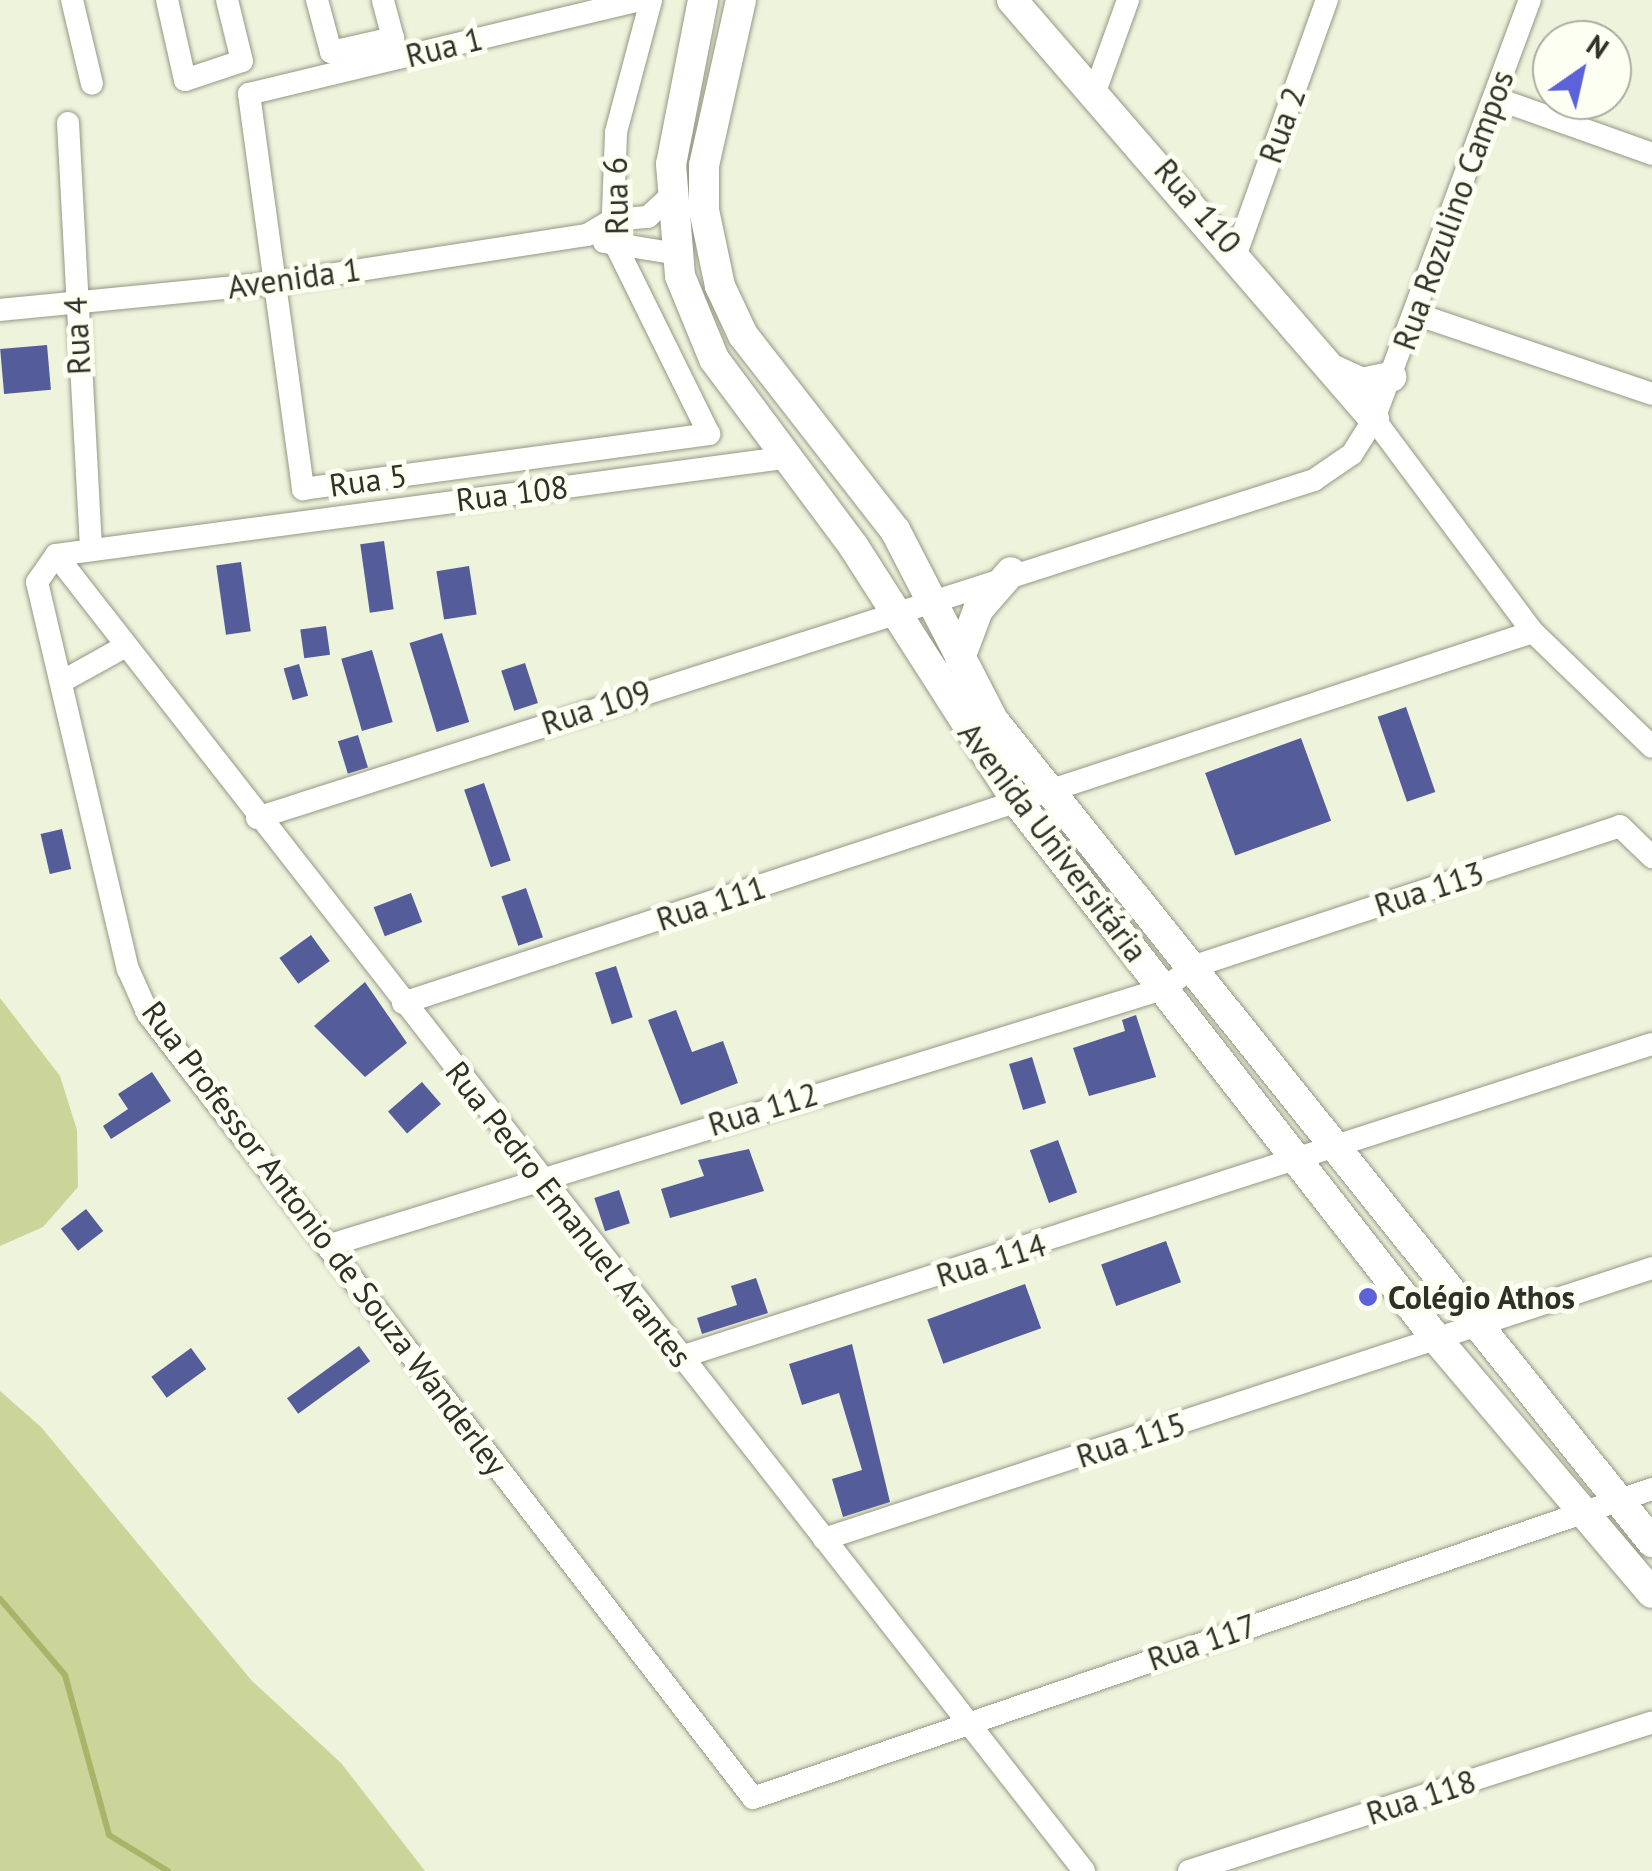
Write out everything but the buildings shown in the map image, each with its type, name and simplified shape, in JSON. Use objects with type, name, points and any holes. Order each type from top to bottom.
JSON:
[{"type":"street","points":[[72,0],[92,84]]},
{"type":"street","points":[[167,0],[185,80],[242,61],[227,0]]},
{"type":"street","points":[[317,0],[331,52],[393,38],[383,0]]},
{"type":"street","name":"Rua 1","points":[[249,94],[640,0]]},
{"type":"street","name":"Rua 6","points":[[651,0],[616,132],[612,220],[615,246],[708,434]]},
{"type":"street","name":"Avenida Universitária","points":[[703,0],[672,195],[678,254],[714,359],[849,540],[888,610],[1018,803],[1439,1342],[1652,1593]]},
{"type":"street","name":"Avenida Universitária","points":[[740,0],[704,166],[720,286],[743,335],[879,510],[934,595],[992,720],[1195,966],[1652,1542]]},
{"type":"street","name":"Rua 110","points":[[1012,0],[1096,89],[1237,251],[1374,420],[1533,632],[1652,747]]},
{"type":"street","points":[[1096,89],[1128,0]]},
{"type":"street","name":"Rua 2","points":[[1237,251],[1327,0]]},
{"type":"street","name":"Rua Rozulino Campos","points":[[1374,420],[1530,0]]},
{"type":"street","name":"Rua 5","points":[[249,94],[303,489],[708,434]]},
{"type":"street","points":[[1494,98],[1652,154]]},
{"type":"street","name":"Rua 4","points":[[68,123],[91,548]]},
{"type":"street","name":"Avenida 1","points":[[0,310],[276,283],[587,236],[612,220],[648,217],[672,195]]},
{"type":"street","name":"Avenida 1","points":[[587,236],[615,246],[678,254]]},
{"type":"street","points":[[1416,314],[1652,394]]},
{"type":"street","points":[[1334,370],[1362,383],[1391,377]]},
{"type":"street","points":[[934,595],[1314,480],[1352,454],[1374,420]]},
{"type":"street","name":"Rua 108","points":[[56,555],[790,457]]},
{"type":"street","points":[[849,540],[879,510]]},
{"type":"street","name":"Rua Pedro Emanuel Arantes","points":[[56,555],[257,818],[1084,1871]]},
{"type":"street","name":"Rua Professor Antonio de Souza Wanderley","points":[[56,555],[37,582],[128,969],[148,1014],[754,1798]]},
{"type":"street","points":[[960,658],[978,610],[1011,572]]},
{"type":"street","name":"Rua 109","points":[[257,818],[934,595]]},
{"type":"street","points":[[1018,803],[1056,795],[1533,632]]},
{"type":"street","points":[[60,682],[126,646]]},
{"type":"street","name":"Rua 111","points":[[403,1003],[1018,803]]},
{"type":"street","name":"Rua 113","points":[[1195,966],[1620,826],[1652,857]]},
{"type":"street","name":"Rua 112","points":[[327,1246],[540,1177],[1163,989],[1195,966]]},
{"type":"street","points":[[1301,1163],[1336,1144],[1652,1044]]},
{"type":"street","name":"Rua 114","points":[[681,1358],[1301,1163]]},
{"type":"street","name":"Rua 115","points":[[824,1539],[1439,1342],[1476,1319],[1652,1268]]},
{"type":"street","name":"Rua 117","points":[[754,1798],[1652,1489]]},
{"type":"street","name":"Rua 118","points":[[1189,1871],[1652,1722]]},
{"type":"green space","points":[[0,998],[60,1076],[77,1130],[78,1187],[43,1227],[0,1246]]},
{"type":"green space","points":[[0,1391],[41,1427],[252,1681],[341,1763],[425,1871],[0,1871]]},
{"type":"waterway","points":[[0,1599],[65,1675],[109,1835],[168,1871]]},
{"type":"place","name":"Colégio Athos","points":[[1368,1297]]}]
